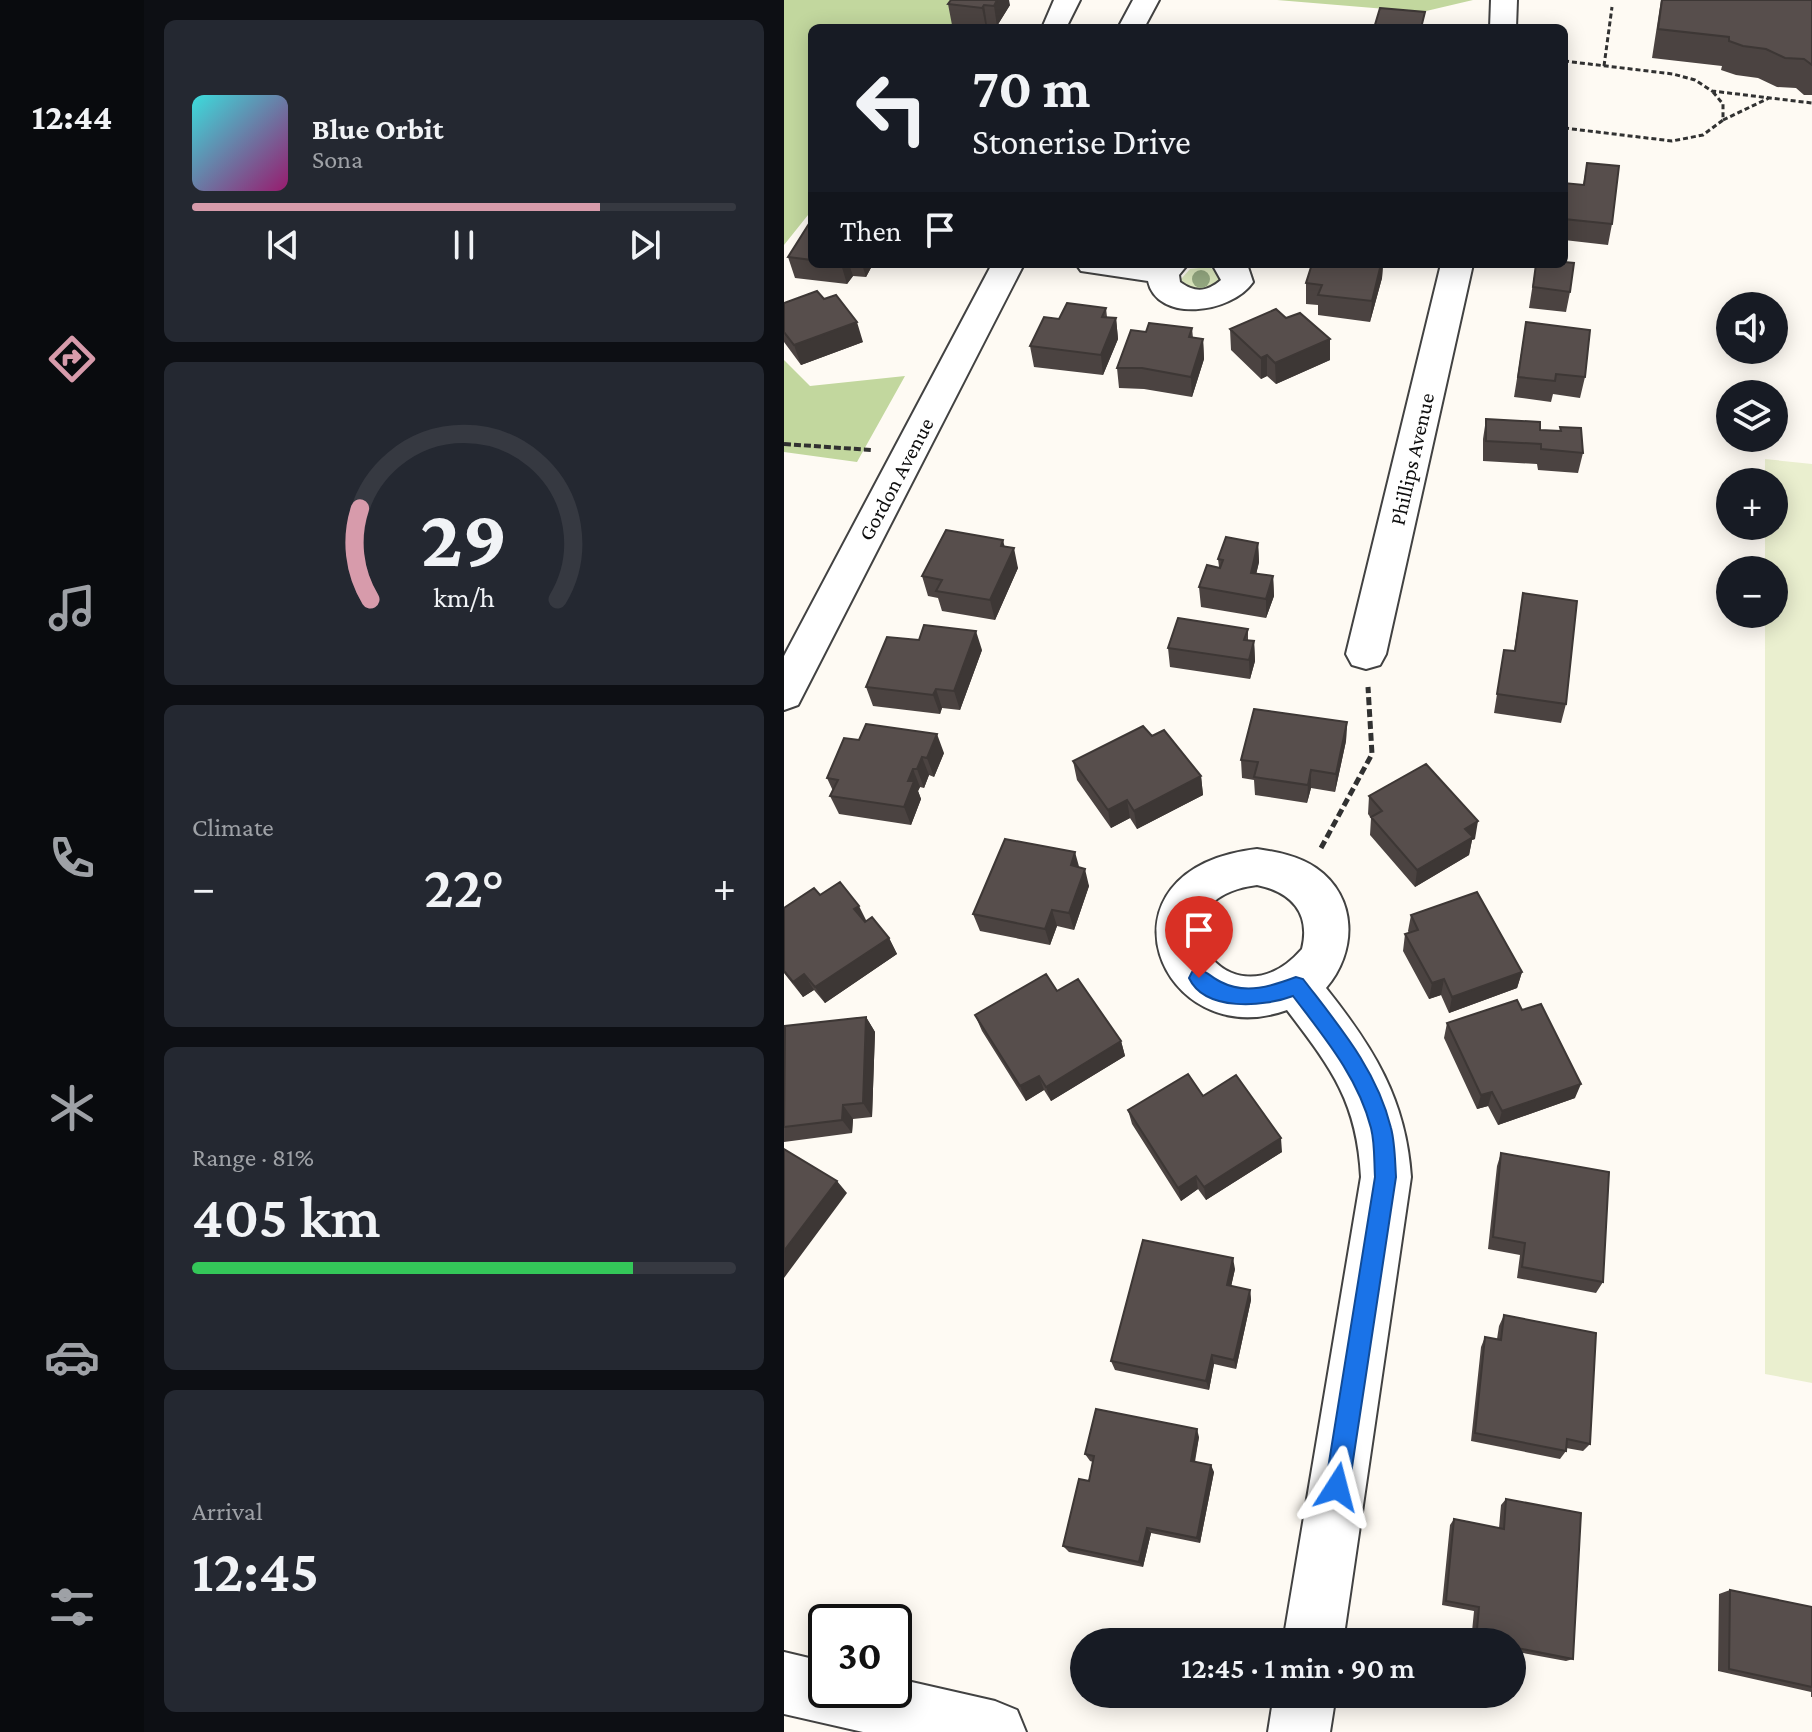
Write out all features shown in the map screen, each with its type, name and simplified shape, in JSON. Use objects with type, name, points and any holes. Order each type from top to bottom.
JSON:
[{"type":"street","points":[[1055,24],[1067,0]]},
{"type":"street","points":[[1133,24],[1146,0]]},
{"type":"street","points":[[1503,24],[1504,0]]},
{"type":"street","name":"Gordon Avenue","points":[[784,694],[1006,268]]},
{"type":"street","points":[[1168,269],[1164,286],[1174,295],[1192,301],[1211,300],[1228,293],[1237,282],[1233,268]]},
{"type":"street","name":"Phillips Avenue","points":[[1366,654],[1456,268]]},
{"type":"street","points":[[1257,867],[1282,871],[1303,883],[1317,897],[1326,915],[1329,934],[1325,954],[1313,971],[1296,985],[1272,995],[1246,997],[1220,991],[1199,978],[1184,959],[1178,937],[1181,915],[1192,895],[1210,879],[1232,869],[1257,867]]},
{"type":"street","points":[[1296,985],[1344,1048],[1368,1087],[1382,1130],[1386,1177],[1315,1628]]},
{"type":"street","points":[[784,1683],[995,1732]]},
{"type":"street","points":[[1299,1732],[1303,1708]]},
{"type":"path","points":[[1604,66],[1612,7]]},
{"type":"path","points":[[1568,62],[1673,74],[1695,80],[1712,91],[1723,104],[1723,120]]},
{"type":"path","points":[[1712,91],[1812,103]]},
{"type":"path","points":[[1568,128],[1672,141],[1703,135],[1723,120],[1769,98]]},
{"type":"path","points":[[784,444],[876,450]]},
{"type":"path","points":[[1303,883],[1372,754],[1366,654]]},
{"type":"green space","points":[[784,0],[972,0],[954,24],[808,24],[808,215],[784,245]]},
{"type":"green space","points":[[1277,0],[1473,0],[1422,12]]},
{"type":"green space","points":[[1211,268],[1223,280],[1220,286],[1194,292],[1182,284],[1181,279],[1190,269]]},
{"type":"green space","points":[[784,360],[810,386],[905,376],[857,462],[784,452]]},
{"type":"green space","points":[[1765,459],[1812,464],[1812,1383],[1765,1374],[1765,628],[1788,628],[1788,556],[1765,556],[1765,540],[1788,540],[1788,468],[1765,468]]},
{"type":"building","points":[[951,0],[997,0],[994,6],[984,5],[982,8],[948,4]]},
{"type":"building","points":[[1662,0],[1812,0],[1812,65],[1804,59],[1785,58],[1766,49],[1743,46],[1729,41],[1729,37],[1658,29]]},
{"type":"building","points":[[1380,8],[1425,12],[1422,24],[1375,24]]},
{"type":"building","points":[[1587,163],[1619,166],[1612,224],[1568,219],[1568,183],[1584,185]]},
{"type":"building","points":[[808,225],[808,260],[788,257]]},
{"type":"building","points":[[1568,262],[1574,263],[1570,292],[1533,287],[1535,268],[1568,268]]},
{"type":"building","points":[[1311,268],[1380,268],[1372,301],[1318,295],[1322,285],[1306,283]]},
{"type":"building","points":[[817,291],[824,299],[836,295],[857,322],[794,345],[784,332],[784,303]]},
{"type":"building","points":[[1067,303],[1106,308],[1102,317],[1116,318],[1101,355],[1030,346],[1044,317],[1059,319]]},
{"type":"building","points":[[1276,309],[1286,318],[1300,313],[1330,339],[1275,363],[1267,355],[1261,358],[1230,329]]},
{"type":"building","points":[[1526,322],[1590,330],[1585,377],[1556,374],[1555,381],[1518,377]]},
{"type":"building","points":[[1149,323],[1192,328],[1189,337],[1203,339],[1191,377],[1142,368],[1117,368],[1131,330],[1146,332]]},
{"type":"building","points":[[1486,419],[1540,422],[1540,430],[1581,428],[1583,453],[1541,449],[1541,444],[1486,441]]},
{"type":"building","points":[[946,530],[1003,540],[1001,546],[1014,548],[990,600],[936,591],[942,580],[922,576]]},
{"type":"building","points":[[1226,537],[1258,543],[1251,573],[1273,576],[1266,599],[1199,587],[1207,565],[1220,568],[1223,560],[1218,559]]},
{"type":"building","points":[[1523,593],[1577,601],[1566,704],[1497,694],[1504,650],[1515,651]]},
{"type":"building","points":[[1178,618],[1248,629],[1244,640],[1254,641],[1249,660],[1168,648]]},
{"type":"building","points":[[924,625],[976,631],[954,691],[936,689],[933,695],[866,687],[887,637],[919,640]]},
{"type":"building","points":[[1254,709],[1347,722],[1336,774],[1311,770],[1308,785],[1254,777],[1258,762],[1241,760]]},
{"type":"building","points":[[866,724],[937,734],[927,758],[922,757],[917,769],[913,769],[908,781],[914,781],[904,807],[830,796],[838,780],[827,778],[844,738],[859,740]]},
{"type":"building","points":[[1143,726],[1152,736],[1164,730],[1201,776],[1134,811],[1127,800],[1108,810],[1073,761]]},
{"type":"building","points":[[1426,764],[1478,821],[1465,829],[1473,837],[1417,870],[1371,817],[1382,811],[1369,796]]},
{"type":"building","points":[[1005,839],[1075,852],[1071,865],[1085,869],[1069,913],[1052,910],[1045,929],[973,914]]},
{"type":"building","points":[[840,882],[859,906],[854,909],[865,922],[872,917],[889,938],[815,987],[804,974],[793,982],[784,971],[784,908],[814,888],[820,895]]},
{"type":"building","points":[[1477,892],[1522,972],[1452,997],[1444,979],[1432,983],[1405,934],[1418,930],[1411,915]]},
{"type":"building","points":[[1046,974],[1057,991],[1078,979],[1121,1041],[1046,1087],[1039,1076],[1020,1086],[975,1015]]},
{"type":"building","points":[[1517,1000],[1522,1010],[1541,1004],[1581,1084],[1502,1111],[1492,1092],[1481,1095],[1447,1023]]},
{"type":"building","points":[[866,1017],[863,1103],[843,1105],[842,1120],[784,1127],[785,1026]]},
{"type":"building","points":[[1188,1074],[1203,1096],[1236,1075],[1281,1138],[1204,1187],[1196,1176],[1178,1188],[1128,1110]]},
{"type":"building","points":[[784,1149],[837,1181],[784,1251]]},
{"type":"building","points":[[1501,1153],[1609,1172],[1603,1282],[1522,1267],[1525,1243],[1493,1237]]},
{"type":"building","points":[[1143,1240],[1233,1258],[1227,1285],[1250,1290],[1234,1360],[1212,1355],[1206,1381],[1111,1361]]},
{"type":"building","points":[[1504,1315],[1596,1333],[1590,1444],[1567,1439],[1566,1451],[1475,1433],[1485,1337],[1501,1340]]},
{"type":"building","points":[[1096,1409],[1197,1429],[1191,1461],[1211,1465],[1197,1538],[1147,1528],[1139,1562],[1063,1546],[1079,1479],[1089,1481],[1094,1456],[1085,1454]]},
{"type":"building","points":[[1506,1499],[1581,1513],[1573,1659],[1526,1650],[1526,1628],[1477,1628],[1479,1607],[1446,1601],[1454,1519],[1504,1529]]},
{"type":"building","points":[[1730,1590],[1812,1607],[1812,1687],[1729,1669]]},
{"type":"route","points":[[1199,978],[1220,991],[1246,997],[1272,995],[1296,985],[1344,1048],[1368,1087],[1382,1130],[1386,1177],[1337,1487]]}]
